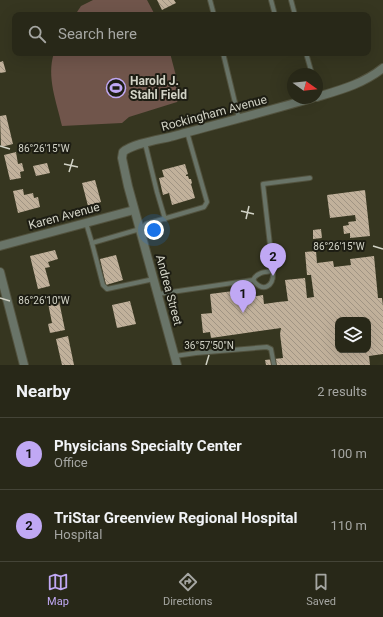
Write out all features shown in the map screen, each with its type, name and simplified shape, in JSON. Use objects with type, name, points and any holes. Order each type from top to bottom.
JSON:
[{"type":"street","name":"Rockingham Avenue","points":[[323,94],[368,79],[383,68]]},
{"type":"street","name":"Rockingham Avenue","points":[[123,152],[128,148],[239,119],[289,104]]},
{"type":"street","name":"Andrea Street","points":[[123,152],[122,158],[124,171],[177,365]]},
{"type":"street","name":"Karen Avenue","points":[[0,246],[134,210]]},
{"type":"street","points":[[0,272],[24,365]]},
{"type":"lane","points":[[210,0],[213,12]]},
{"type":"lane","points":[[271,0],[274,12]]},
{"type":"lane","points":[[291,0],[294,12]]},
{"type":"lane","points":[[224,56],[239,119]]},
{"type":"lane","points":[[307,56],[310,68]]},
{"type":"lane","points":[[92,243],[140,229],[146,224],[204,208],[207,202],[187,132]]},
{"type":"lane","points":[[145,144],[156,192],[165,219]]},
{"type":"lane","points":[[253,280],[256,284],[266,286],[271,284],[274,280],[263,184],[310,178]]},
{"type":"lane","points":[[86,223],[103,285],[107,289],[154,279]]},
{"type":"lane","points":[[253,280],[255,275],[259,273],[273,271]]},
{"type":"lane","points":[[158,294],[253,280]]},
{"type":"lane","points":[[174,356],[267,347],[271,349],[274,365]]},
{"type":"shaded area","points":[[93,0],[147,0],[153,12],[77,12],[81,6]]},
{"type":"shaded area","name":"Harold J. Stahl Field","points":[[53,56],[171,56],[181,95],[177,102],[129,117],[122,123],[62,126],[53,90],[51,71]]},
{"type":"building","points":[[157,0],[174,0],[176,3],[162,10]]},
{"type":"building","points":[[3,61],[6,72],[0,73],[0,62]]},
{"type":"building","points":[[6,115],[13,144],[1,147],[0,116]]},
{"type":"building","points":[[16,152],[18,164],[22,163],[24,171],[20,172],[21,178],[10,180],[4,155]]},
{"type":"building","points":[[47,163],[50,173],[36,176],[33,166]]},
{"type":"building","points":[[185,164],[188,174],[186,176],[191,179],[195,198],[172,205],[169,193],[163,195],[159,178],[164,177],[162,170]]},
{"type":"building","points":[[95,180],[101,202],[88,206],[82,183]]},
{"type":"building","points":[[23,189],[24,195],[33,193],[34,198],[38,197],[40,207],[18,213],[13,191]]},
{"type":"building","points":[[365,190],[370,236],[350,238],[350,233],[344,234],[343,226],[349,225],[348,222],[356,221],[355,215],[330,218],[327,195]]},
{"type":"building","points":[[321,229],[322,238],[313,239],[313,230]]},
{"type":"building","points":[[55,250],[58,259],[48,262],[50,267],[45,268],[50,286],[38,289],[30,256]]},
{"type":"building","points":[[316,251],[317,263],[333,261],[334,267],[351,265],[350,259],[374,256],[378,298],[382,298],[383,306],[383,354],[369,356],[370,365],[266,365],[265,360],[283,358],[280,334],[281,328],[211,338],[210,332],[203,333],[201,314],[212,313],[210,294],[249,289],[250,297],[263,295],[264,304],[288,301],[285,280],[305,278],[307,298],[314,297],[311,275],[307,275],[305,252]]},
{"type":"building","points":[[116,255],[123,280],[106,285],[100,259]]},
{"type":"building","points":[[59,301],[65,330],[50,333],[48,324],[52,323],[48,303]]},
{"type":"building","points":[[130,301],[136,324],[117,328],[112,305]]},
{"type":"building","points":[[68,336],[74,365],[62,365],[56,339]]},
{"type":"place","name":"Harold J. Stahl Field","points":[[116,88]]},
{"type":"place","name":"TriStar Greenview Regional Hospital","points":[[273,276]]},
{"type":"place","name":"Physicians Specialty Center","points":[[243,313]]}]
